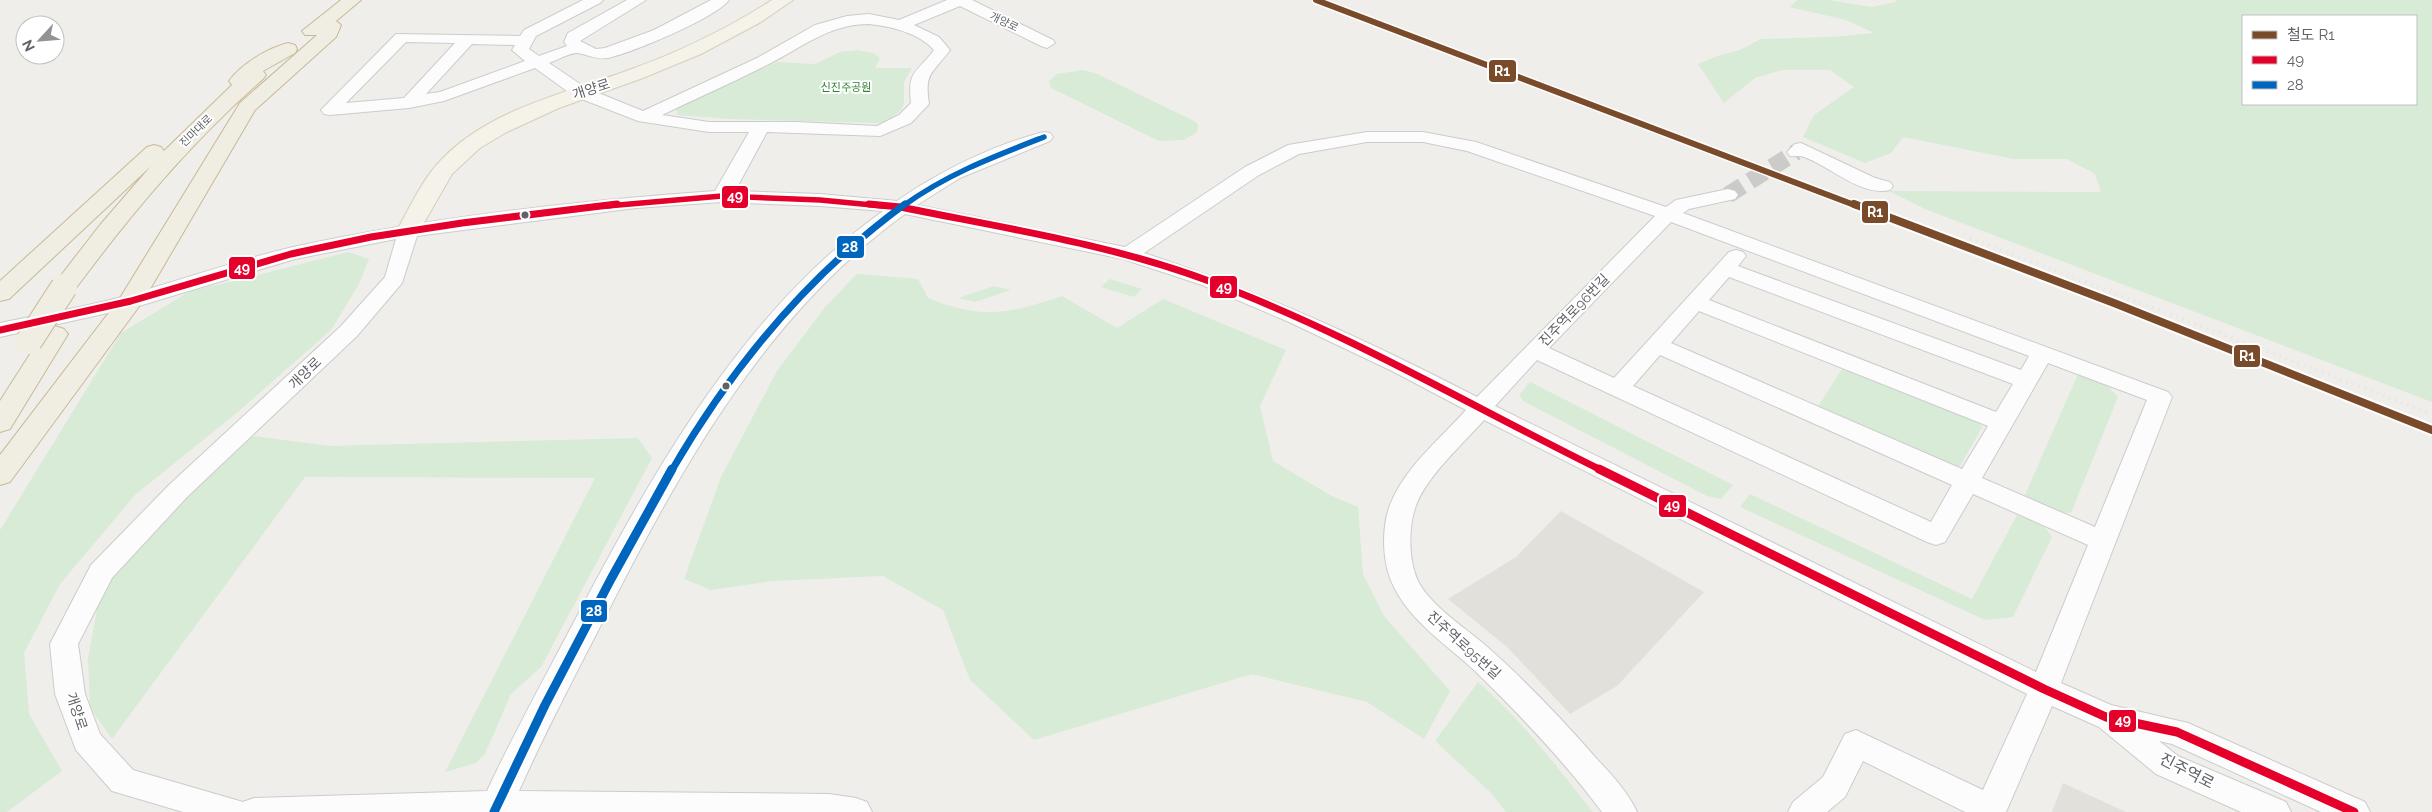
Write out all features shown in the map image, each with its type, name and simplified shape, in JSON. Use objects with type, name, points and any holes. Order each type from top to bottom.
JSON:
[{"type":"highway","name":"진마대로","points":[[75,285],[150,178],[191,135],[252,78],[352,0]]},
{"type":"highway","name":"진마대로","points":[[75,285],[208,134],[267,78],[365,0]]},
{"type":"highway","points":[[0,475],[131,301],[247,107],[330,34],[332,25]]},
{"type":"highway","points":[[0,294],[172,134],[261,63],[288,49]]},
{"type":"highway","points":[[0,423],[55,334],[75,285]]},
{"type":"highway","points":[[0,388],[29,340],[75,285]]},
{"type":"main road","name":"개양로","points":[[409,230],[428,194],[450,163],[471,146],[533,111],[580,92],[663,64],[728,35],[784,0]]},
{"type":"street","points":[[595,0],[530,33],[520,50],[580,92],[644,117],[709,127],[796,127],[880,131],[906,119],[920,104],[918,88],[921,72],[932,64],[942,50],[938,42],[901,25],[878,19],[862,18],[827,26],[808,34],[775,55],[644,117]]},
{"type":"street","points":[[638,0],[574,36],[572,42],[578,47],[596,54],[607,53],[659,34],[703,13],[721,0]]},
{"type":"street","points":[[901,25],[960,0]]},
{"type":"street","name":"개양로","points":[[960,0],[1047,43]]},
{"type":"street","points":[[526,41],[402,38],[330,110],[410,103],[444,96],[578,47]]},
{"type":"street","points":[[410,103],[468,39]]},
{"type":"street","points":[[722,196],[760,128]]},
{"type":"street","points":[[496,809],[650,507],[718,399],[749,354],[802,293],[843,253],[900,207],[932,186],[973,164],[1044,137]]},
{"type":"street","points":[[1128,254],[1252,171],[1294,149],[1367,137],[1423,137],[1470,146],[1668,214],[2160,397],[2044,689],[1990,810],[1856,743],[1834,787],[1804,812]]},
{"type":"street","points":[[1796,152],[1801,148],[1868,182],[1883,186]]},
{"type":"street","name":"진주역로96번길","points":[[1480,407],[1668,214],[1684,204],[1715,199],[1728,194]]},
{"type":"street","name":"진주역로","points":[[0,330],[131,301],[291,254],[409,230],[636,202],[722,196],[820,200],[900,207],[1128,254],[1209,282],[1296,316],[1480,407],[1552,446],[2044,689],[2106,717],[2177,732],[2354,812]]},
{"type":"street","name":"개양로","points":[[232,812],[123,781],[87,742],[70,694],[64,644],[101,572],[178,491],[349,331],[395,279],[409,230]]},
{"type":"street","points":[[1619,387],[1747,244]]},
{"type":"street","points":[[1725,268],[2025,380]]},
{"type":"street","points":[[1695,302],[2002,423]]},
{"type":"street","points":[[1657,345],[2103,541]]},
{"type":"street","points":[[1536,350],[1936,535],[2025,380],[2042,354]]},
{"type":"street","name":"진주역로95번길","points":[[1480,407],[1420,479],[1403,504],[1398,532],[1400,557],[1407,586],[1426,612],[1476,654],[1536,712],[1621,812]]},
{"type":"street","name":"진주역로","points":[[2106,717],[2167,765],[2275,812]]},
{"type":"street","points":[[254,812],[829,808],[856,812]]},
{"type":"shaded area","points":[[1561,511],[1704,592],[1617,686],[1570,714],[1507,647],[1448,599],[1516,557]]},
{"type":"shaded area","points":[[2063,783],[2126,812],[2052,812]]},
{"type":"green space","points":[[1798,0],[1828,0],[1872,7],[1897,0],[2432,0],[2432,402],[1925,209],[1889,191],[2101,192],[2095,174],[2067,159],[2014,159],[1903,137],[1891,153],[1865,163],[1803,137],[1814,115],[1854,87],[1830,70],[1782,70],[1755,78],[1724,103],[1698,64],[1717,56],[1740,50],[1761,39],[1831,37],[1874,33],[1846,20],[1789,7]]},
{"type":"green space","name":"신진주공원","points":[[857,50],[873,53],[880,58],[875,68],[912,68],[904,82],[904,104],[901,110],[891,118],[880,123],[728,119],[677,115],[676,109],[777,62],[815,64],[840,52]]},
{"type":"green space","points":[[1083,70],[1095,73],[1196,122],[1198,125],[1197,132],[1184,140],[1159,141],[1051,88],[1049,81],[1057,74]]},
{"type":"green space","points":[[348,252],[369,259],[359,284],[331,330],[239,411],[135,495],[60,584],[24,653],[29,714],[62,771],[7,812],[0,812],[0,530],[121,333],[192,290]]},
{"type":"green space","points":[[857,274],[918,279],[928,298],[947,305],[980,312],[995,312],[1026,307],[1062,296],[1117,328],[1163,299],[1286,350],[1260,406],[1273,461],[1330,495],[1358,507],[1363,574],[1384,616],[1450,691],[1424,739],[1367,702],[1252,674],[1034,740],[970,680],[943,610],[883,576],[772,581],[711,590],[684,579],[721,477],[777,371],[826,306]]},
{"type":"green space","points":[[1110,279],[1142,289],[1134,297],[1101,287]]},
{"type":"green space","points":[[994,286],[1011,290],[975,302],[958,298]]},
{"type":"green space","points":[[1844,366],[1971,415],[1982,427],[1960,466],[1947,467],[1817,408]]},
{"type":"green space","points":[[2079,372],[2106,384],[2118,397],[2071,513],[2058,512],[2024,497]]},
{"type":"green space","points":[[1530,382],[1733,485],[1721,499],[1707,496],[1523,401],[1519,395]]},
{"type":"green space","points":[[254,436],[329,446],[638,438],[652,458],[541,667],[511,694],[485,754],[476,763],[445,772],[595,478],[305,477],[112,739],[90,708],[88,658],[97,609],[111,574],[243,441]]},
{"type":"green space","points":[[1750,494],[1972,599],[2017,515],[2044,526],[2052,537],[2013,617],[1985,620],[1740,507]]},
{"type":"green space","points":[[1478,682],[1524,728],[1593,812],[1506,812],[1490,792],[1435,741]]},
{"type":"tunnel","points":[[1728,195],[1796,152]]},
{"type":"railway","points":[[1970,238],[2432,414]]},
{"type":"rail line","name":"R1","points":[[1316,0],[2114,303],[2432,430]]},
{"type":"transit line","name":"28","points":[[494,812],[534,726],[645,515],[682,453],[722,392],[765,334],[813,281],[866,232],[925,190],[968,167],[1044,137]]},
{"type":"transit line","name":"49","points":[[0,330],[131,301],[291,254],[371,237],[462,223],[636,202],[722,196],[820,200],[900,207],[1128,254],[1209,281],[1297,317],[1400,366],[1552,446],[2044,689],[2106,717],[2177,732],[2354,812]]}]
